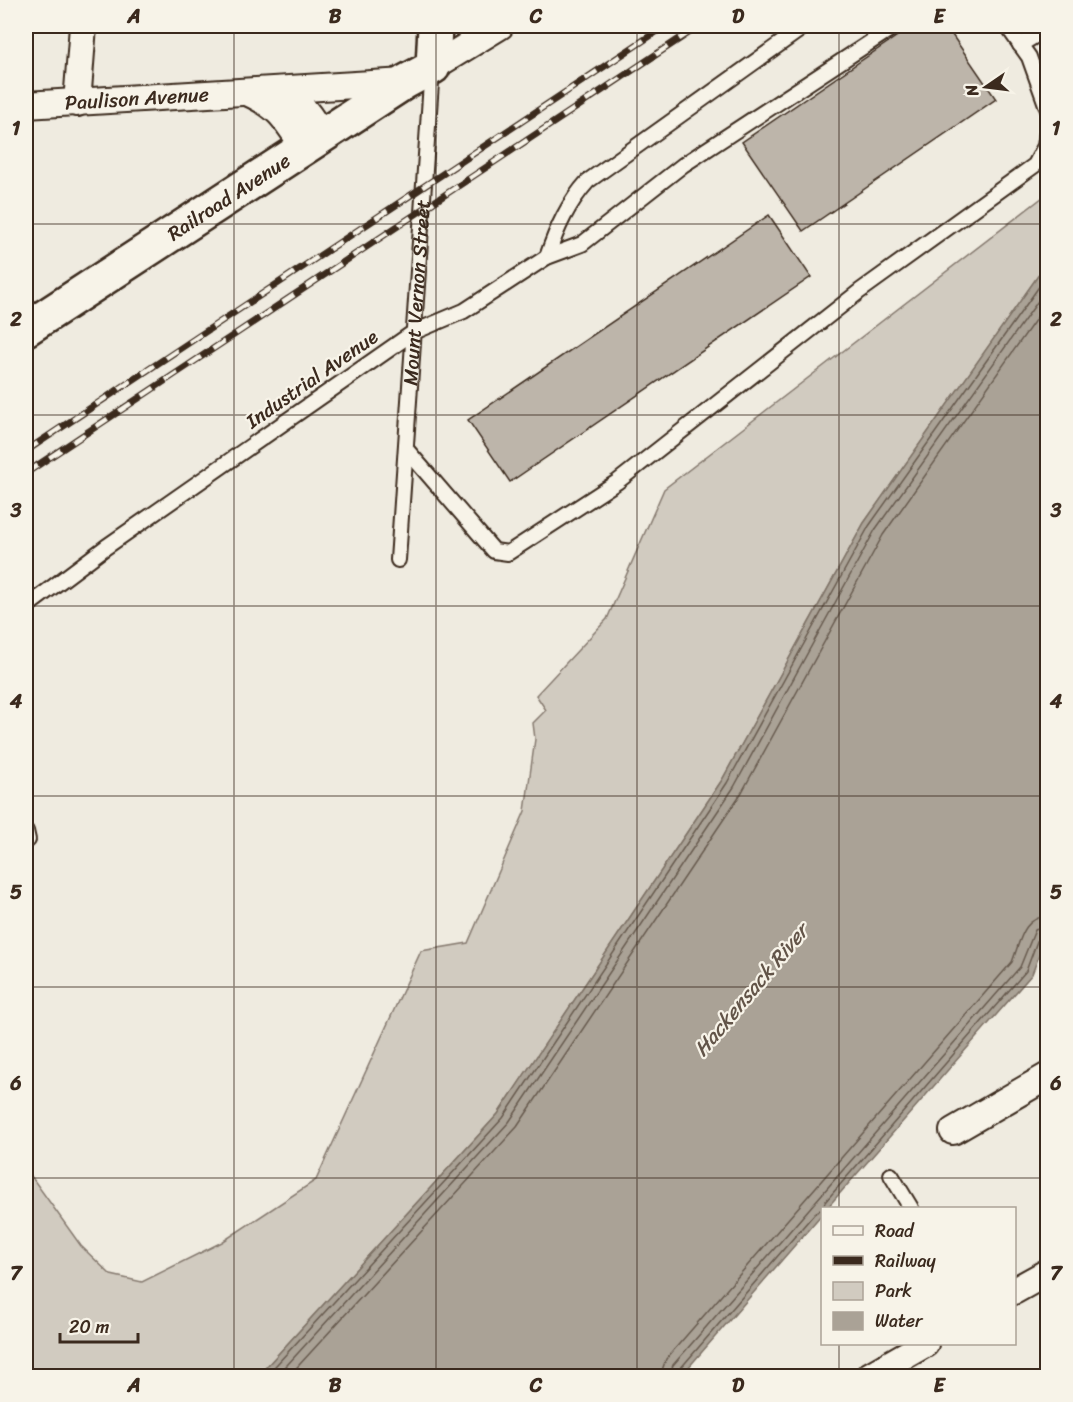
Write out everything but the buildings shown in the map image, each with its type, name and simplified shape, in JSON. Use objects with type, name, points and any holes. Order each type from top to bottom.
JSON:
[{"type":"main road","name":"Mount Vernon Street","points":[[433,66],[435,26]]},
{"type":"main road","name":"Railroad Avenue","points":[[26,329],[433,66]]},
{"type":"street","points":[[77,103],[83,26]]},
{"type":"street","points":[[433,66],[500,26]]},
{"type":"street","name":"Paulison Avenue","points":[[26,105],[405,82]]},
{"type":"street","points":[[281,90],[298,101],[312,117],[313,142]]},
{"type":"street","points":[[247,92],[270,102],[313,142]]},
{"type":"street","points":[[953,1131],[1047,1076]]},
{"type":"street","points":[[1016,1290],[1047,1272]]},
{"type":"street","points":[[869,1377],[923,1345]]},
{"type":"lane","points":[[547,257],[557,227],[573,198],[588,180],[805,26]]},
{"type":"lane","name":"Industrial Avenue","points":[[26,607],[106,547],[414,332],[464,311],[547,257],[582,244],[683,165],[895,26]]},
{"type":"lane","points":[[1007,26],[1029,57],[1044,90],[1047,110]]},
{"type":"lane","points":[[1020,45],[1047,28]]},
{"type":"lane","name":"Mount Vernon Street","points":[[398,560],[433,66]]},
{"type":"lane","points":[[406,449],[494,550],[508,553],[617,482],[860,291],[1035,165],[1046,145],[1047,125]]},
{"type":"lane","points":[[891,1175],[910,1207]]},
{"type":"green space","points":[[1047,194],[1047,263],[864,523],[722,780],[498,1114],[258,1376],[26,1376],[26,1169],[81,1246],[111,1275],[142,1282],[222,1242],[316,1180],[421,951],[468,943],[525,811],[535,739],[533,723],[546,710],[536,695],[607,619],[664,489]]},
{"type":"water","name":"Hackensack River","points":[[1047,263],[1048,932],[1032,974],[828,1207],[821,1207],[821,1215],[681,1376],[258,1376],[498,1114],[722,780],[864,523]]},
{"type":"railway","points":[[26,451],[665,26]]},
{"type":"railway","points":[[26,473],[699,26]]}]
